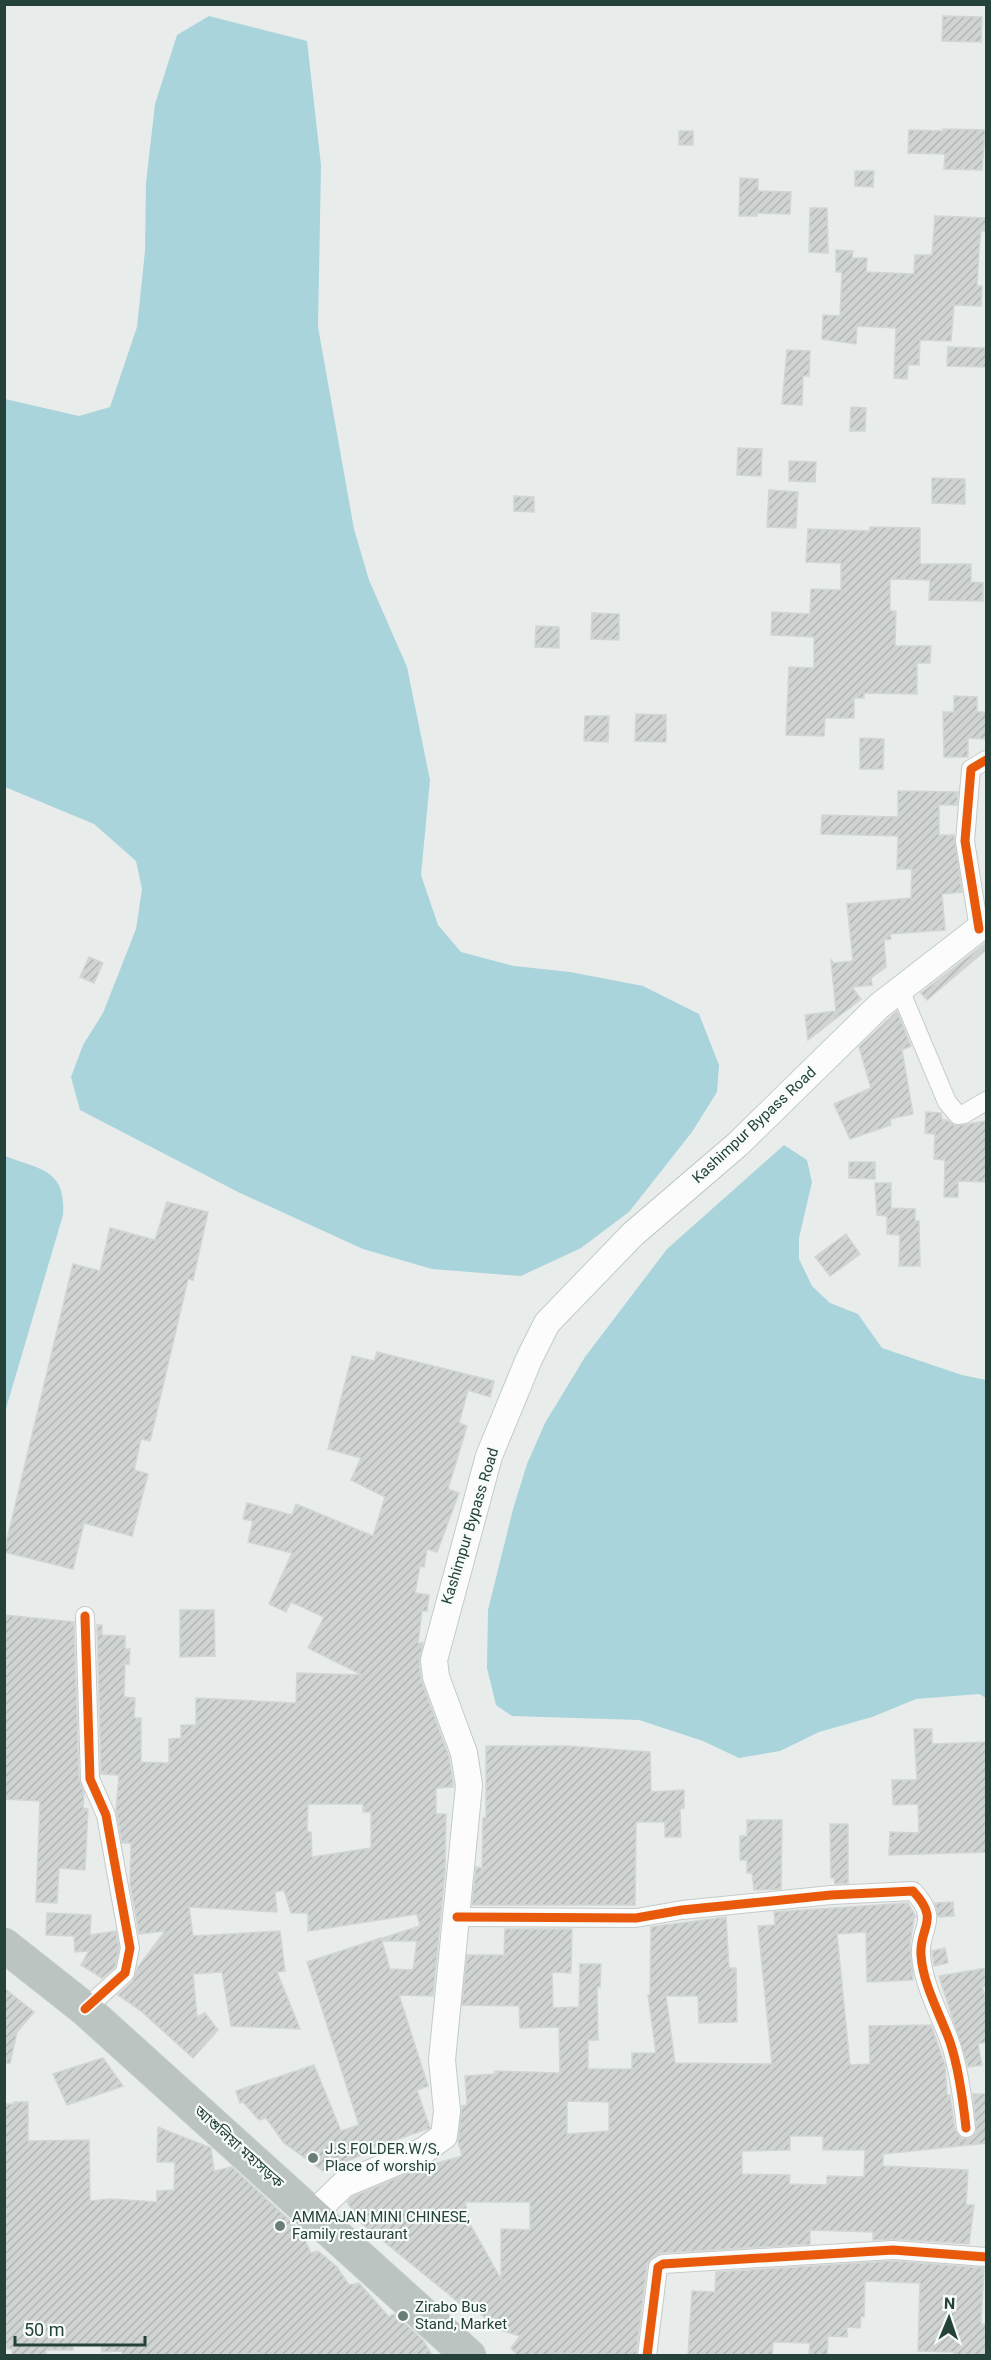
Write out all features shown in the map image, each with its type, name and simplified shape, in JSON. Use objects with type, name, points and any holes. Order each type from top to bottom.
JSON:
[{"type":"highway","name":"আশুলিয়া মহাসড়ক","points":[[4,1945],[85,2009],[469,2355]]},
{"type":"main road","name":"Kashimpur Bypass Road","points":[[314,2214],[344,2184],[423,2151],[444,2136],[447,2111],[442,2060],[469,1785],[464,1753],[436,1677],[435,1647],[489,1456],[528,1359],[547,1323],[633,1234],[738,1144],[879,1006],[983,926]]},
{"type":"street","points":[[983,926],[965,841],[971,769],[987,760]]},
{"type":"street","points":[[900,990],[947,1102],[958,1115],[987,1101]]},
{"type":"street","points":[[85,1616],[90,1779],[106,1815],[130,1948],[126,1973],[85,2009]]},
{"type":"street","points":[[457,1917],[636,1918],[682,1910],[831,1895],[913,1891],[920,1899],[929,1918],[921,1953],[927,1981],[950,2044],[966,2128]]},
{"type":"street","points":[[647,2355],[658,2267],[663,2264],[893,2250],[987,2257]]},
{"type":"water","points":[[209,16],[307,41],[321,165],[318,327],[354,529],[369,580],[407,667],[430,780],[421,875],[438,925],[461,952],[514,966],[570,972],[643,986],[699,1014],[719,1065],[717,1092],[692,1132],[629,1212],[581,1248],[521,1276],[432,1269],[363,1249],[238,1192],[80,1110],[71,1077],[83,1045],[103,1013],[136,929],[142,889],[136,861],[94,824],[5,787],[5,399],[79,416],[110,407],[137,327],[145,251],[146,183],[155,104],[177,35]]},
{"type":"water","points":[[784,1145],[807,1160],[812,1182],[799,1238],[799,1259],[812,1286],[830,1303],[858,1314],[882,1348],[962,1375],[986,1380],[986,1698],[979,1694],[916,1699],[872,1717],[819,1732],[780,1751],[739,1758],[703,1741],[639,1720],[512,1716],[496,1705],[487,1668],[488,1610],[513,1509],[527,1464],[545,1423],[585,1357],[667,1249]]},
{"type":"water","points":[[5,1156],[40,1169],[55,1180],[63,1200],[63,1215],[5,1412]]},
{"type":"building","points":[[943,16],[982,17],[981,42],[942,41]]},
{"type":"building","points":[[943,129],[985,130],[982,170],[944,169],[945,154],[908,153],[909,130],[943,131]]},
{"type":"building","points":[[679,131],[693,131],[693,145],[679,145]]},
{"type":"building","points":[[855,171],[874,171],[873,187],[855,186]]},
{"type":"building","points":[[740,178],[758,179],[758,191],[791,192],[790,214],[757,213],[757,216],[739,216]]},
{"type":"building","points":[[810,208],[827,208],[828,253],[809,252]]},
{"type":"building","points":[[935,216],[987,218],[987,231],[981,231],[979,249],[977,286],[982,286],[981,306],[954,305],[951,341],[920,340],[919,365],[908,365],[907,379],[894,378],[896,328],[857,326],[856,344],[822,339],[823,315],[840,316],[842,272],[836,272],[836,250],[853,251],[852,258],[867,258],[866,272],[914,274],[915,255],[932,255]]},
{"type":"building","points":[[948,347],[987,348],[987,367],[947,366]]},
{"type":"building","points":[[787,350],[810,351],[809,376],[803,376],[802,405],[782,404]]},
{"type":"building","points":[[851,407],[866,408],[865,431],[850,431]]},
{"type":"building","points":[[738,448],[762,449],[761,476],[737,475]]},
{"type":"building","points":[[789,461],[816,462],[815,482],[789,481]]},
{"type":"building","points":[[932,478],[965,479],[965,504],[932,503]]},
{"type":"building","points":[[769,490],[798,492],[796,528],[767,527]]},
{"type":"building","points":[[514,496],[534,497],[534,512],[514,511]]},
{"type":"building","points":[[870,527],[920,528],[920,564],[971,564],[971,582],[983,583],[983,601],[929,600],[930,580],[890,579],[890,611],[896,611],[895,646],[931,646],[930,663],[917,663],[917,694],[864,693],[864,698],[854,698],[854,718],[825,718],[824,736],[786,735],[789,667],[814,668],[814,637],[771,635],[772,612],[810,614],[811,589],[841,590],[841,563],[806,562],[808,529],[870,531]]},
{"type":"building","points":[[592,613],[619,614],[619,640],[591,639]]},
{"type":"building","points":[[536,626],[559,627],[559,648],[535,647]]},
{"type":"building","points":[[954,696],[977,697],[977,712],[987,712],[987,739],[968,738],[968,757],[944,757],[943,712],[954,712]]},
{"type":"building","points":[[636,714],[666,715],[666,742],[635,741]]},
{"type":"building","points":[[585,716],[609,716],[608,742],[584,741]]},
{"type":"building","points":[[860,738],[884,739],[883,769],[860,769]]},
{"type":"building","points":[[898,791],[958,792],[957,805],[939,805],[939,835],[954,835],[962,892],[942,894],[945,930],[890,934],[891,939],[884,940],[886,967],[871,978],[872,985],[852,987],[861,999],[808,1040],[805,1015],[836,1011],[831,960],[834,963],[853,961],[847,904],[911,898],[912,869],[897,869],[898,836],[821,834],[822,815],[898,817]]},
{"type":"building","points":[[987,942],[987,949],[927,1000],[921,993]]},
{"type":"building","points":[[89,957],[103,963],[94,983],[80,977]]},
{"type":"building","points":[[897,1011],[911,1046],[902,1050],[913,1114],[890,1119],[891,1125],[850,1139],[834,1104],[871,1088],[859,1047]]},
{"type":"building","points":[[926,1112],[941,1113],[942,1120],[947,1120],[955,1126],[987,1121],[986,1182],[958,1181],[958,1197],[944,1197],[945,1160],[934,1159],[935,1134],[925,1133]]},
{"type":"building","points":[[849,1162],[875,1162],[875,1179],[849,1178]]},
{"type":"building","points":[[875,1183],[891,1183],[891,1208],[915,1209],[915,1221],[919,1221],[920,1266],[899,1266],[900,1235],[887,1234],[887,1216],[877,1215]]},
{"type":"building","points":[[167,1202],[208,1212],[193,1280],[188,1279],[150,1441],[141,1439],[134,1470],[148,1474],[132,1536],[84,1523],[73,1569],[4,1552],[73,1264],[100,1271],[110,1228],[155,1240]]},
{"type":"building","points":[[846,1234],[860,1254],[830,1276],[815,1257]]},
{"type":"building","points":[[377,1352],[494,1381],[490,1397],[468,1390],[459,1423],[467,1426],[448,1489],[459,1493],[437,1552],[427,1549],[424,1567],[420,1566],[415,1593],[429,1595],[427,1611],[422,1611],[418,1643],[423,1643],[419,1661],[421,1679],[449,1757],[453,1783],[453,1787],[436,1788],[436,1814],[446,1814],[445,1872],[433,1996],[399,1995],[428,2086],[417,2090],[430,2128],[361,2152],[362,2155],[323,2171],[284,2143],[266,2118],[259,2120],[243,2102],[240,2103],[236,2091],[314,2065],[341,2131],[359,2125],[307,1962],[381,1938],[390,1969],[413,1970],[417,1941],[383,1941],[383,1938],[420,1926],[417,1914],[308,1931],[308,1913],[291,1913],[284,1890],[275,1892],[277,1912],[189,1907],[193,1936],[280,1931],[285,1971],[277,1972],[300,2029],[231,2026],[222,1972],[193,1974],[197,2017],[205,2013],[218,2030],[193,2058],[141,2011],[118,1995],[133,1981],[138,1967],[165,1931],[139,1934],[130,1884],[131,1843],[122,1843],[116,1810],[119,1775],[101,1774],[97,1625],[102,1625],[102,1635],[125,1636],[125,1649],[130,1649],[129,1664],[125,1664],[124,1697],[135,1698],[134,1718],[141,1718],[141,1762],[169,1763],[169,1739],[181,1738],[181,1725],[196,1725],[196,1698],[296,1703],[297,1673],[362,1675],[308,1648],[324,1617],[291,1602],[286,1612],[269,1604],[292,1553],[248,1542],[253,1521],[243,1519],[247,1503],[292,1515],[296,1504],[373,1536],[385,1497],[351,1480],[361,1458],[328,1449],[352,1356],[374,1361]],"holes":[[[308,1804],[363,1804],[363,1812],[371,1812],[371,1848],[312,1857],[311,1832],[307,1832]]]},
{"type":"building","points":[[180,1610],[214,1610],[215,1656],[180,1657]]},
{"type":"building","points":[[4,1615],[74,1622],[79,1779],[84,1793],[83,1808],[88,1809],[85,1870],[59,1868],[57,1903],[36,1902],[40,1801],[4,1799]]},
{"type":"building","points":[[914,1729],[932,1729],[932,1744],[987,1742],[987,1852],[889,1855],[890,1832],[919,1833],[918,1804],[893,1805],[892,1780],[917,1780]]},
{"type":"building","points":[[486,1746],[566,1746],[650,1752],[651,1792],[684,1790],[684,1808],[680,1809],[681,1837],[665,1837],[665,1822],[636,1822],[635,1905],[472,1905],[476,1867],[482,1868],[483,1818],[486,1818]]},
{"type":"building","points":[[747,1820],[782,1820],[781,1889],[754,1890],[752,1873],[747,1873],[747,1860],[740,1860],[740,1836],[747,1836]]},
{"type":"building","points":[[830,1824],[848,1824],[848,1883],[835,1884],[834,1878],[831,1878]]},
{"type":"building","points":[[953,1902],[954,1916],[938,1917],[935,1903]]},
{"type":"building","points":[[908,1903],[916,1917],[910,1945],[913,1980],[867,1982],[866,1932],[837,1934],[850,2065],[870,2064],[869,2026],[931,2025],[945,2065],[947,2095],[950,2095],[955,2130],[961,2138],[968,2139],[976,2132],[973,2094],[987,2094],[987,2143],[883,2154],[883,2166],[968,2170],[966,2205],[974,2205],[969,2244],[894,2239],[873,2240],[873,2232],[810,2230],[810,2244],[662,2253],[652,2258],[647,2265],[636,2355],[553,2353],[554,2355],[517,2355],[511,2348],[520,2336],[494,2328],[468,2300],[462,2305],[361,2223],[347,2202],[352,2197],[423,2167],[462,2156],[458,2141],[462,2106],[467,2105],[465,2076],[495,2074],[495,2071],[560,2073],[559,2027],[520,2028],[519,2006],[462,2005],[467,1955],[504,1955],[505,1929],[572,1929],[571,1973],[552,1972],[553,2008],[579,2007],[580,1964],[601,1964],[600,1987],[597,1987],[598,2040],[588,2040],[588,2069],[632,2069],[632,2053],[656,2053],[648,1995],[650,1995],[651,1927],[726,1917],[729,1968],[736,1968],[737,2022],[699,2023],[698,1996],[666,1996],[675,2063],[772,2064],[758,1926],[775,1925],[774,1912]],"holes":[[[567,2101],[609,2102],[609,2131],[567,2134]],[[790,2136],[823,2136],[823,2150],[865,2150],[864,2177],[827,2176],[827,2185],[789,2184],[790,2175],[742,2174],[742,2151],[790,2150]],[[465,2202],[530,2202],[530,2230],[501,2229],[501,2279],[470,2224]]]},
{"type":"building","points":[[47,1913],[91,1915],[90,1935],[116,1931],[119,1948],[115,1967],[102,1978],[81,1965],[89,1951],[75,1952],[74,1936],[46,1935]]},
{"type":"building","points":[[945,1948],[948,1963],[934,1966],[932,1951]]},
{"type":"building","points":[[987,1968],[987,1986],[982,1987],[987,2001],[987,2042],[978,2044],[982,2065],[968,2067],[939,1976]]},
{"type":"building","points":[[4,1988],[34,2012],[17,2032],[10,2063],[4,2063]]},
{"type":"building","points":[[103,2058],[123,2086],[67,2105],[53,2074]]},
{"type":"building","points":[[14,2102],[28,2102],[28,2141],[89,2140],[90,2201],[110,2199],[157,2202],[157,2191],[174,2190],[175,2162],[157,2162],[158,2127],[211,2148],[214,2171],[232,2167],[300,2230],[311,2253],[318,2251],[337,2267],[349,2285],[359,2283],[389,2317],[394,2314],[423,2340],[432,2355],[259,2355],[259,2353],[122,2355],[122,2351],[102,2352],[101,2345],[73,2344],[73,2350],[46,2350],[46,2355],[12,2355],[12,2349],[4,2349],[4,2104],[14,2104]]},
{"type":"building","points":[[893,2261],[984,2268],[981,2324],[987,2324],[987,2355],[954,2355],[954,2352],[918,2351],[920,2283],[865,2281],[864,2317],[861,2316],[860,2328],[847,2327],[847,2337],[828,2336],[827,2355],[809,2355],[810,2343],[773,2342],[772,2355],[688,2355],[692,2291],[715,2292],[716,2272]]},
{"type":"cycle path","points":[[979,929],[965,841],[971,769],[986,760]]},
{"type":"cycle path","points":[[85,1616],[90,1779],[106,1815],[130,1948],[125,1973],[85,2009]]},
{"type":"cycle path","points":[[457,1917],[636,1918],[682,1910],[831,1895],[913,1891],[926,1910],[927,1923],[921,1945],[922,1966],[928,1988],[953,2052],[966,2128]]},
{"type":"cycle path","points":[[647,2356],[658,2267],[663,2264],[893,2250],[986,2257]]},
{"type":"place","name":"J.S.FOLDER.W/S, Place of worship","points":[[313,2158]]},
{"type":"place","name":"AMMAJAN MINI CHINESE, Family restaurant","points":[[280,2226]]},
{"type":"place","name":"Zirabo Bus Stand, Market","points":[[403,2316]]}]
